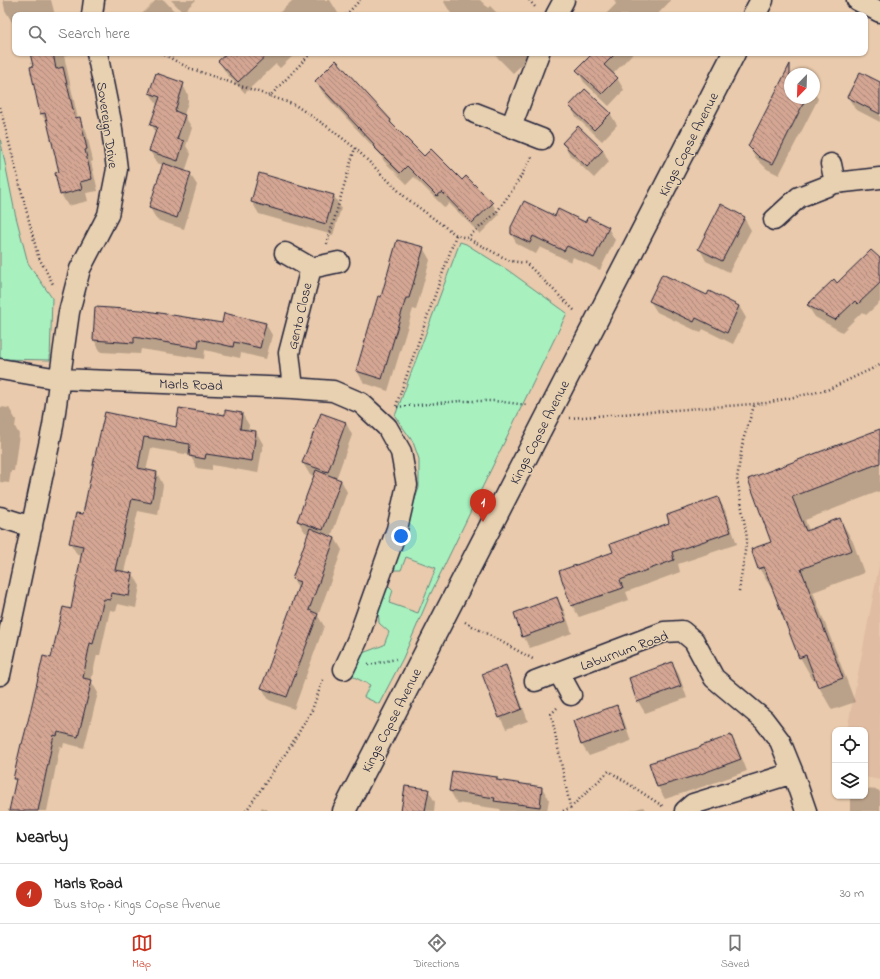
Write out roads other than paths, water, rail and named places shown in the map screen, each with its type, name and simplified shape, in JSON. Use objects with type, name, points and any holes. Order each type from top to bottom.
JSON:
[{"type":"street","points":[[92,12],[94,0]]},
{"type":"street","points":[[558,12],[564,0]]},
{"type":"street","points":[[756,12],[762,0]]},
{"type":"street","points":[[857,0],[880,12]]},
{"type":"street","name":"Sovereign Drive","points":[[59,379],[69,312],[80,269],[108,215],[116,169],[110,122],[98,56]]},
{"type":"street","points":[[511,127],[538,56]]},
{"type":"street","name":"Kings Copse Avenue","points":[[344,811],[448,612],[548,413],[732,56]]},
{"type":"street","points":[[474,114],[542,139]]},
{"type":"street","points":[[774,220],[799,197],[833,174],[880,178]]},
{"type":"street","name":"Gento Close","points":[[285,254],[323,265],[289,353],[293,388]]},
{"type":"street","name":"Marls Road","points":[[0,369],[59,379],[293,388],[333,391],[361,403],[387,427],[401,452],[407,485],[397,528],[364,643],[344,669]]},
{"type":"street","points":[[0,675],[53,426],[59,379]]},
{"type":"street","points":[[0,517],[32,527]]},
{"type":"street","name":"Laburnum Road","points":[[535,682],[664,632],[682,631],[694,641],[714,678],[764,720],[780,741],[806,811]]},
{"type":"street","points":[[559,673],[571,695]]},
{"type":"street","points":[[685,811],[693,804],[793,773]]},
{"type":"place","name":"Marls Road","points":[[483,522]]}]
